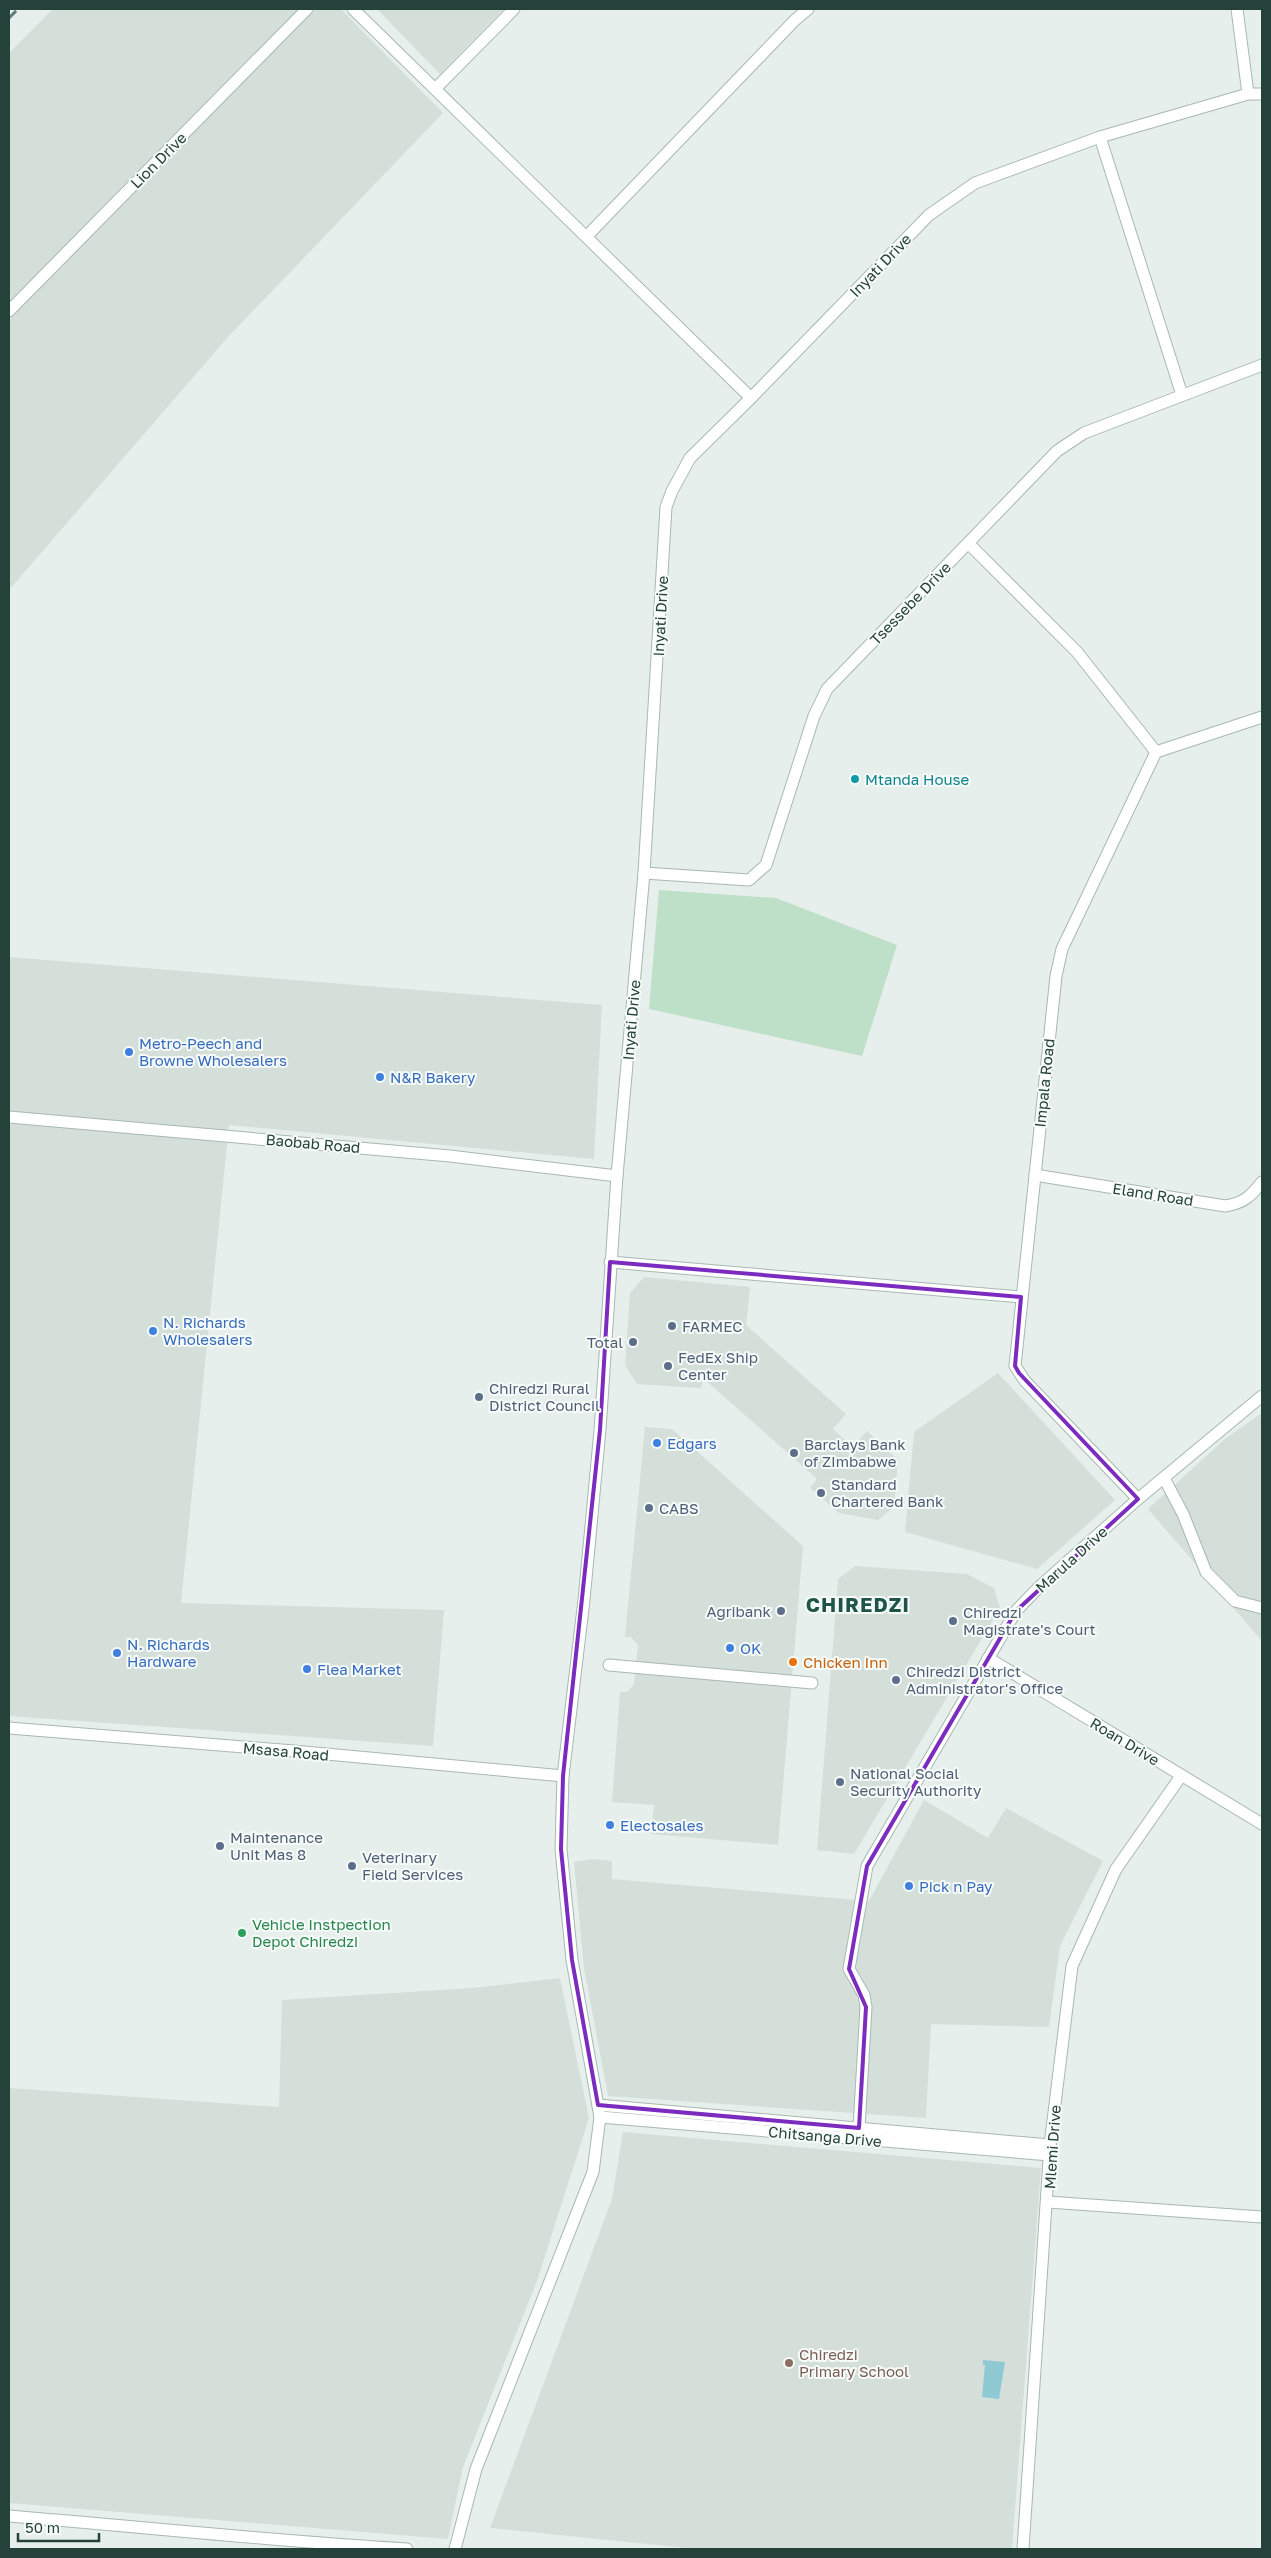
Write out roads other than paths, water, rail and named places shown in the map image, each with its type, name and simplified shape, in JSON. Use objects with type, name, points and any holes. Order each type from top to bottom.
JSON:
[{"type":"street","name":"Lion Drive","points":[[9,311],[307,9]]},
{"type":"street","points":[[353,9],[436,88],[751,398]]},
{"type":"street","points":[[436,88],[514,9]]},
{"type":"street","points":[[587,236],[795,20],[808,9]]},
{"type":"street","points":[[1237,9],[1248,94]]},
{"type":"street","name":"Inyati Drive","points":[[455,2549],[476,2469],[592,2172],[600,2117],[572,1960],[561,1849],[563,1776],[584,1600],[617,1176],[644,873],[666,507],[672,491],[690,458],[929,215],[951,198],[975,183],[1100,137],[1248,94],[1262,94]]},
{"type":"street","points":[[1100,137],[1182,395]]},
{"type":"street","name":"Tsessebe Drive","points":[[644,873],[749,880],[766,865],[814,716],[827,689],[1057,451],[1084,433],[1262,365]]},
{"type":"street","points":[[968,543],[1077,652],[1156,752],[1262,717]]},
{"type":"street","name":"Impala Road","points":[[1138,1499],[1019,1373],[1015,1366],[1056,976],[1062,948],[1156,752]]},
{"type":"street","name":"Baobab Road","points":[[9,1117],[441,1155],[617,1176]]},
{"type":"street","name":"Eland Road","points":[[1035,1175],[1226,1206],[1240,1204],[1248,1199],[1262,1182]]},
{"type":"street","points":[[610,1262],[1021,1297]]},
{"type":"street","name":"Marula Drive","points":[[859,2128],[866,2007],[864,1995],[849,1968],[867,1866],[1016,1611],[1038,1586],[1138,1499],[1262,1396]]},
{"type":"street","points":[[1164,1478],[1183,1514],[1206,1572],[1235,1601],[1262,1608]]},
{"type":"street","name":"Roan Drive","points":[[988,1658],[1262,1824]]},
{"type":"street","points":[[610,1665],[812,1683]]},
{"type":"street","name":"Msasa Road","points":[[9,1728],[294,1751],[563,1776]]},
{"type":"street","name":"Mlemi Drive","points":[[1023,2549],[1048,2202],[1050,2150],[1072,1966],[1116,1869],[1181,1776]]},
{"type":"street","points":[[598,2105],[859,2128],[1050,2150]]},
{"type":"street","name":"Chitsanga Drive","points":[[600,2117],[1050,2150]]},
{"type":"street","points":[[1048,2202],[1262,2217]]},
{"type":"street","points":[[9,2516],[280,2541],[407,2549]]},
{"type":"water","points":[[983,2360],[1005,2362],[999,2399],[982,2397],[985,2365],[983,2365]]},
{"type":"railway","points":[[9,18],[18,9]]},
{"type":"place","name":"Mtanda House","points":[[855,779]]},
{"type":"place","name":"Metro-Peech and Browne Wholesalers","points":[[129,1052]]},
{"type":"place","name":"N&R Bakery","points":[[380,1077]]},
{"type":"place","name":"FARMEC","points":[[672,1326]]},
{"type":"place","name":"N. Richards Wholesalers","points":[[153,1331]]},
{"type":"place","name":"Total","points":[[633,1342]]},
{"type":"place","name":"FedEx Ship Center","points":[[668,1366]]},
{"type":"place","name":"Chiredzi Rural District Council","points":[[479,1397]]},
{"type":"place","name":"Edgars","points":[[657,1443]]},
{"type":"place","name":"Barclays Bank of ZImbabwe","points":[[794,1453]]},
{"type":"place","name":"Standard Chartered Bank","points":[[821,1493]]},
{"type":"place","name":"CABS","points":[[649,1508]]},
{"type":"place","name":"Agribank","points":[[781,1611]]},
{"type":"place","name":"Chiredzi Magistrate's Court","points":[[953,1621]]},
{"type":"place","name":"OK","points":[[730,1648]]},
{"type":"place","name":"N. Richards Hardware","points":[[117,1653]]},
{"type":"place","name":"Chicken Inn","points":[[793,1662]]},
{"type":"place","name":"Flea Market","points":[[307,1669]]},
{"type":"place","name":"Chiredzi District Administrator's Office","points":[[896,1680]]},
{"type":"place","name":"National Social Security Authority","points":[[840,1782]]},
{"type":"place","name":"Electosales","points":[[610,1825]]},
{"type":"place","name":"Maintenance Unit Mas 8","points":[[220,1846]]},
{"type":"place","name":"Veterinary Field Services","points":[[352,1866]]},
{"type":"place","name":"Pick n Pay","points":[[909,1886]]},
{"type":"place","name":"Vehicle Instpection Depot Chiredzi","points":[[242,1933]]},
{"type":"place","name":"Chiredzi Primary School","points":[[789,2363]]},
{"type":"district","name":"CHIREDZI","points":[[858,1604]]}]
